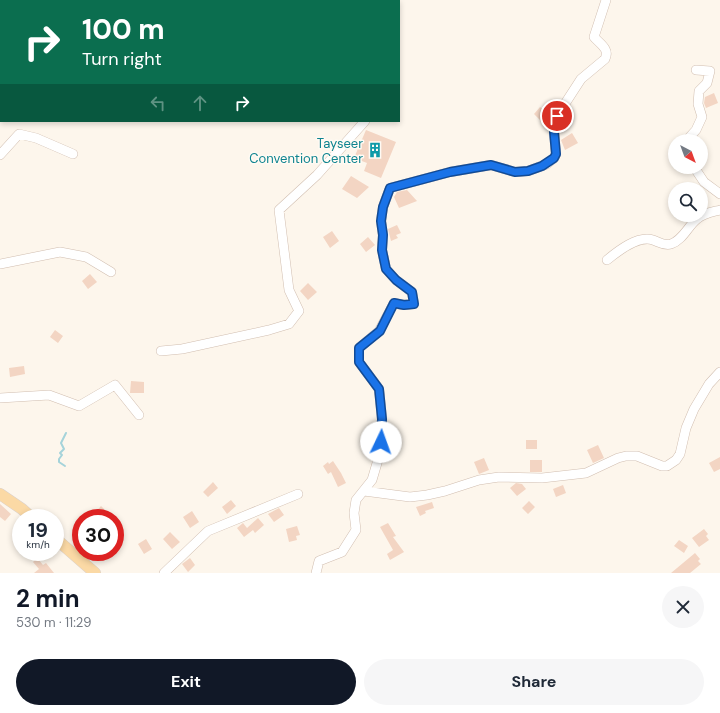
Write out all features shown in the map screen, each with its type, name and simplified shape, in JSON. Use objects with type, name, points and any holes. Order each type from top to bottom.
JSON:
[{"type":"main road","points":[[0,494],[22,509]]},
{"type":"main road","points":[[64,546],[95,573]]},
{"type":"street","points":[[316,573],[318,561],[342,552],[356,530],[354,513],[356,500],[372,480],[380,453],[382,419],[379,389],[359,362],[359,348],[380,331],[394,303],[404,305],[414,304],[412,292],[396,280],[386,269],[382,250],[383,235],[381,221],[383,207],[390,188],[450,172],[491,165],[515,172],[528,171],[548,164],[556,154],[554,132],[557,116],[581,79],[607,56],[606,49],[594,37],[606,0]]},
{"type":"street","points":[[692,134],[702,117],[698,104],[699,91],[707,83],[710,71],[696,70]]},
{"type":"street","points":[[161,351],[269,330],[289,324],[299,311],[289,290],[279,210],[317,175],[364,122]]},
{"type":"street","points":[[0,154],[19,134],[36,138],[73,154]]},
{"type":"street","points":[[699,174],[704,182],[720,194]]},
{"type":"street","points":[[607,260],[620,249],[644,239],[654,240],[661,244],[671,244],[685,234],[700,217],[720,210]]},
{"type":"street","points":[[0,264],[60,252],[86,257],[111,272]]},
{"type":"street","points":[[364,491],[410,497],[427,495],[479,480],[499,477],[542,478],[586,473],[618,458],[626,456],[638,456],[662,466],[667,466],[676,460],[680,454],[686,428],[694,408],[709,384],[720,372]]},
{"type":"street","points":[[0,398],[49,395],[79,406],[115,384],[139,415]]},
{"type":"street","points":[[164,573],[208,531],[298,494]]},
{"type":"building","points":[[714,93],[718,103],[706,108],[704,103],[705,97]]},
{"type":"building","points":[[540,107],[547,112],[540,120],[534,114]]},
{"type":"building","name":"Tayseer Convention Center","points":[[366,130],[396,142],[381,178],[364,171],[367,163],[354,158]]},
{"type":"building","points":[[572,133],[578,143],[565,150],[561,140]]},
{"type":"building","points":[[351,176],[369,187],[357,198],[342,189]]},
{"type":"building","points":[[407,190],[417,201],[399,208],[394,197],[397,192]]},
{"type":"building","points":[[397,225],[401,233],[396,235],[398,238],[391,241],[388,229]]},
{"type":"building","points":[[332,231],[339,241],[330,248],[323,237]]},
{"type":"building","points":[[368,237],[375,245],[366,252],[360,244]]},
{"type":"building","points":[[90,274],[97,282],[88,289],[82,281]]},
{"type":"building","points":[[308,283],[317,292],[308,300],[300,291]]},
{"type":"building","points":[[55,330],[63,336],[58,343],[50,337]]},
{"type":"building","points":[[24,366],[25,374],[10,377],[9,368]]},
{"type":"building","points":[[131,381],[144,382],[144,393],[130,393]]},
{"type":"building","points":[[526,440],[537,440],[537,449],[526,449]]},
{"type":"building","points":[[598,445],[604,458],[593,463],[587,450]]},
{"type":"building","points":[[720,457],[720,469],[714,472],[709,463]]},
{"type":"building","points":[[484,458],[489,470],[479,474],[474,462]]},
{"type":"building","points":[[530,460],[542,460],[542,472],[530,472]]},
{"type":"building","points":[[333,461],[346,483],[338,487],[331,472],[328,474],[323,466],[328,462],[329,464]]},
{"type":"building","points":[[213,482],[218,488],[208,497],[203,492]]},
{"type":"building","points":[[516,483],[522,484],[526,489],[517,496],[510,488]]},
{"type":"building","points":[[563,485],[566,493],[556,497],[553,489]]},
{"type":"building","points":[[231,500],[236,506],[227,514],[222,507]]},
{"type":"building","points":[[529,501],[535,507],[528,514],[522,508]]},
{"type":"building","points":[[432,502],[434,508],[425,511],[426,513],[420,516],[416,507]]},
{"type":"building","points":[[0,504],[11,514],[5,521],[0,517]]},
{"type":"building","points":[[279,508],[284,515],[274,522],[268,514]]},
{"type":"building","points":[[192,511],[199,522],[190,528],[183,517]]},
{"type":"building","points":[[258,518],[264,525],[255,533],[253,530],[244,537],[237,528],[243,523],[247,528]]},
{"type":"building","points":[[388,523],[396,536],[393,537],[404,552],[390,560],[387,554],[393,550],[380,527]]},
{"type":"building","points":[[297,526],[300,535],[296,536],[297,540],[289,542],[286,529]]},
{"type":"building","points":[[704,529],[708,534],[706,536],[709,540],[699,547],[692,538]]},
{"type":"building","points":[[170,532],[180,542],[172,549],[163,539]]},
{"type":"building","points":[[146,539],[152,549],[144,554],[138,544]]},
{"type":"building","points":[[679,540],[688,546],[684,553],[674,546]]},
{"type":"building","points":[[695,553],[700,559],[698,561],[701,564],[690,573],[671,573]]},
{"type":"building","points":[[190,558],[195,565],[188,572],[182,564]]},
{"type":"building","points":[[40,561],[43,565],[46,563],[54,573],[34,573],[39,569],[33,562]]},
{"type":"waterway","points":[[65,466],[59,462],[59,459],[62,455],[60,453],[64,449],[61,443],[66,433]]},
{"type":"place","name":"Tayseer Convention Center","points":[[375,150]]},
{"type":"route","points":[[381,442],[382,419],[379,389],[359,362],[359,348],[380,331],[394,303],[404,305],[414,304],[412,292],[405,288],[386,269],[382,250],[383,235],[381,221],[383,207],[390,188],[450,172],[491,165],[515,172],[528,171],[548,164],[556,154],[554,132],[557,116]]}]
